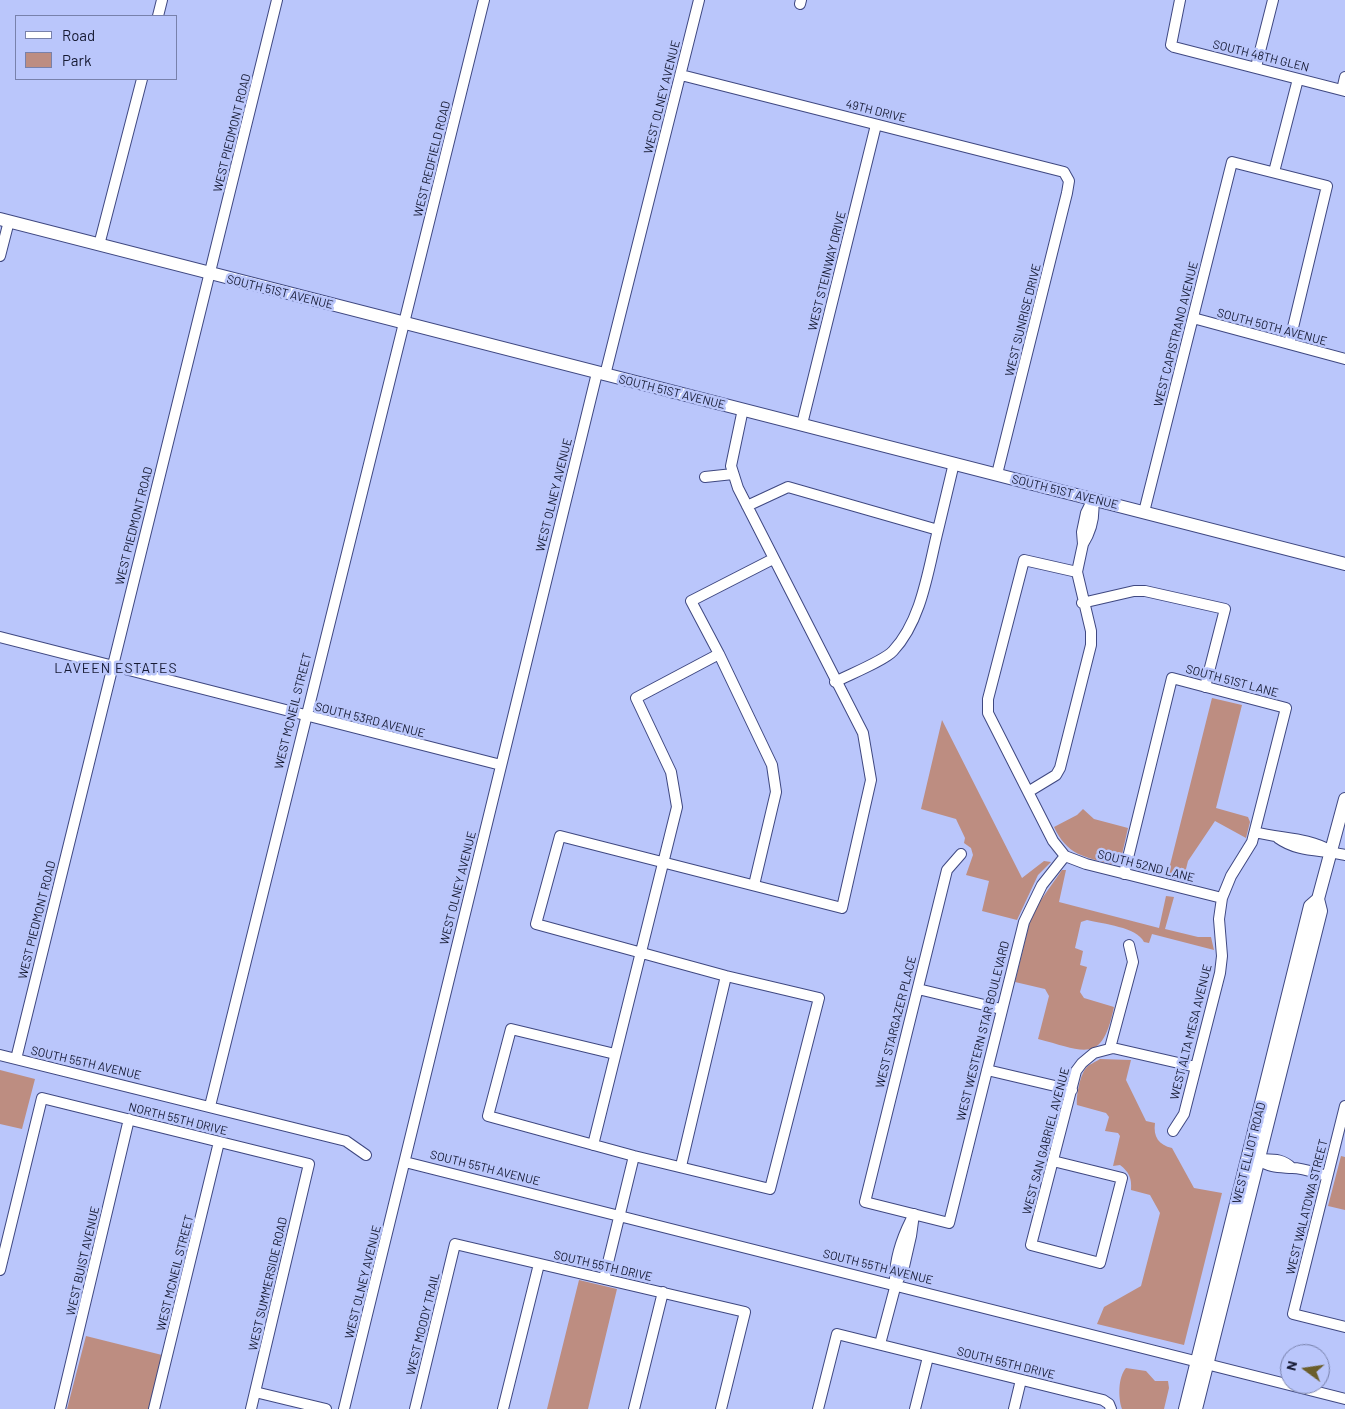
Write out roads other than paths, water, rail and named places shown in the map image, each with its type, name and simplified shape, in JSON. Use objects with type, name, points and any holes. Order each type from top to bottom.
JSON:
[{"type":"main road","name":"SOUTH 51ST AVENUE","points":[[4,220],[1345,564]]},
{"type":"main road","name":"WEST ELLIOT ROAD","points":[[1185,1409],[1202,1363],[1253,1158],[1310,906],[1318,899],[1345,799]]},
{"type":"main road","name":"WEST ELLIOT ROAD","points":[[1196,1409],[1202,1363]]},
{"type":"street","points":[[158,15],[162,0]]},
{"type":"street","name":"WEST PIEDMONT ROAD","points":[[16,1059],[277,0]]},
{"type":"street","name":"WEST REDFIELD ROAD","points":[[404,324],[484,0]]},
{"type":"street","name":"WEST OLNEY AVENUE","points":[[344,1409],[501,765],[699,0]]},
{"type":"street","name":"SOUTH 48TH GLEN","points":[[1180,0],[1171,45],[1343,91]]},
{"type":"street","points":[[1256,68],[1273,0]]},
{"type":"street","name":"49TH DRIVE","points":[[681,75],[1064,172]]},
{"type":"street","points":[[1343,91],[1345,76]]},
{"type":"street","points":[[1289,344],[1327,186],[1274,172],[1298,79]]},
{"type":"street","points":[[99,245],[142,80]]},
{"type":"street","name":"WEST STEINWAY DRIVE","points":[[802,424],[876,124]]},
{"type":"street","name":"WEST CAPISTRANO AVENUE","points":[[1144,512],[1232,162],[1274,172]]},
{"type":"street","name":"WEST SUNRISE DRIVE","points":[[998,474],[1067,193],[1069,181],[1064,172]]},
{"type":"street","points":[[0,256],[4,220]]},
{"type":"street","name":"SOUTH 50TH AVENUE","points":[[1193,318],[1345,359]]},
{"type":"street","name":"WEST MCNEIL STREET","points":[[210,1106],[305,716],[404,324]]},
{"type":"street","points":[[615,1054],[510,1029],[488,1116],[634,1156],[770,1189],[818,998],[726,976],[536,924],[560,836],[842,908],[871,780],[863,733],[773,559],[733,474],[731,466],[734,445],[743,409]]},
{"type":"street","points":[[835,682],[892,652],[909,628],[917,612],[954,463]]},
{"type":"street","points":[[705,477],[733,474]]},
{"type":"street","points":[[747,506],[788,488],[938,530]]},
{"type":"street","points":[[1028,792],[1056,775],[1064,752],[1092,645],[1091,631],[1082,603],[1077,572],[1083,544],[1082,532],[1086,513],[1093,499]]},
{"type":"street","points":[[754,885],[776,792],[772,765],[719,654],[690,601],[773,559]]},
{"type":"street","points":[[1065,856],[1053,841],[988,713],[988,699],[1024,560],[1077,572]]},
{"type":"street","points":[[1082,603],[1145,591],[1224,609],[1205,687]]},
{"type":"street","name":"SOUTH 53RD AVENUE","points":[[0,637],[501,765]]},
{"type":"street","points":[[593,1145],[677,807],[671,772],[636,698],[719,654]]},
{"type":"street","name":"SOUTH 51ST LANE","points":[[1124,874],[1172,678],[1286,708]]},
{"type":"street","name":"WEST ALTA MESA AVENUE","points":[[1173,1130],[1184,1114],[1221,964],[1220,919],[1222,898],[1231,876],[1248,850],[1255,832],[1286,708]]},
{"type":"street","points":[[1255,832],[1278,838],[1290,837],[1318,844],[1331,851],[1345,855]]},
{"type":"street","name":"WEST STARGAZER PLACE","points":[[914,1214],[865,1202],[947,870],[961,854]]},
{"type":"street","name":"SOUTH 52ND LANE","points":[[1065,856],[1074,861],[1222,898]]},
{"type":"street","name":"WEST WESTERN STAR BOULEVARD","points":[[914,1214],[949,1223],[1024,922],[1029,908],[1046,880],[1065,856]]},
{"type":"street","points":[[1129,945],[1132,962],[1110,1048],[1196,1067]]},
{"type":"street","points":[[681,1166],[726,976]]},
{"type":"street","points":[[918,989],[1001,1009]]},
{"type":"street","name":"WEST SAN GABRIEL AVENUE","points":[[1052,1161],[1122,1178],[1100,1263],[1031,1245],[1052,1161],[1072,1090],[1076,1071],[1094,1053],[1110,1048]]},
{"type":"street","name":"SOUTH 55TH AVENUE","points":[[0,1055],[346,1141],[366,1155]]},
{"type":"street","points":[[987,1070],[1072,1090]]},
{"type":"street","name":"NORTH 55TH DRIVE","points":[[0,1270],[42,1098],[309,1164]]},
{"type":"street","name":"WEST WALATOWA STREET","points":[[1345,1106],[1293,1314],[1345,1327]]},
{"type":"street","name":"WEST BUIST AVENUE","points":[[60,1409],[129,1120]]},
{"type":"street","name":"WEST MCNEIL STREET","points":[[154,1409],[219,1142]]},
{"type":"street","points":[[604,1279],[634,1156]]},
{"type":"street","points":[[1253,1158],[1268,1166],[1284,1169],[1292,1168],[1327,1176]]},
{"type":"street","name":"SOUTH 55TH AVENUE","points":[[405,1162],[620,1214],[1345,1399]]},
{"type":"street","name":"WEST SUMMERSIDE ROAD","points":[[251,1409],[309,1164]]},
{"type":"street","points":[[880,1344],[896,1284],[894,1269],[904,1234],[914,1214]]},
{"type":"street","name":"SOUTH 55TH DRIVE","points":[[456,1244],[745,1312],[721,1409]]},
{"type":"street","name":"WEST MOODY TRAIL","points":[[415,1409],[456,1244]]},
{"type":"street","points":[[503,1409],[539,1264]]},
{"type":"street","points":[[634,1409],[663,1292]]},
{"type":"street","name":"SOUTH 55TH DRIVE","points":[[818,1409],[837,1334],[1103,1400],[1110,1407]]},
{"type":"street","points":[[916,1409],[928,1357]]},
{"type":"street","points":[[1014,1409],[1021,1380]]},
{"type":"street","points":[[255,1392],[326,1409]]},
{"type":"district","name":"LAVEEN ESTATES","points":[[116,668]]}]
